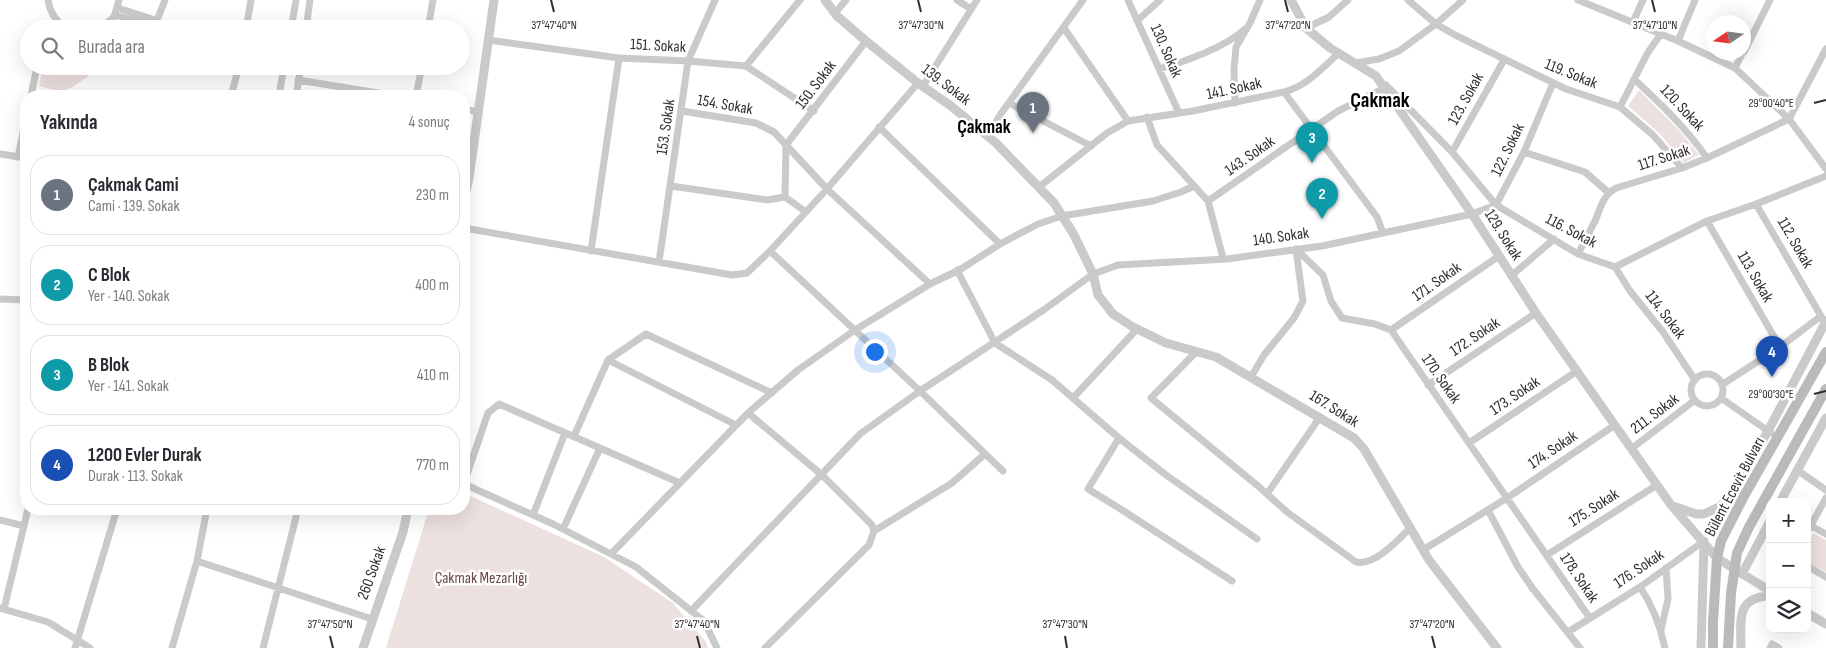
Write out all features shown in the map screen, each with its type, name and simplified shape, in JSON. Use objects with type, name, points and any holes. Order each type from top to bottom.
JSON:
[{"type":"main road","name":"Bülent Ecevit Bulvarı","points":[[1713,648],[1717,558],[1721,541],[1740,493],[1777,438],[1826,352]]},
{"type":"main road","name":"Bülent Ecevit Bulvarı","points":[[1728,648],[1738,571],[1737,553],[1749,527],[1826,390]]},
{"type":"street","points":[[48,0],[56,20]]},
{"type":"street","points":[[110,20],[116,12],[119,0]]},
{"type":"street","points":[[157,20],[165,0]]},
{"type":"street","points":[[248,20],[251,0]]},
{"type":"street","points":[[293,20],[296,0]]},
{"type":"street","points":[[307,20],[310,0]]},
{"type":"street","points":[[430,20],[433,0]]},
{"type":"street","points":[[470,156],[494,0]]},
{"type":"street","name":"153. Sokak","points":[[659,262],[688,60],[715,0]]},
{"type":"street","points":[[746,66],[800,0]]},
{"type":"street","name":"139. Sokak","points":[[825,0],[835,13],[866,41],[920,85],[951,106],[988,136],[1040,188],[1054,203],[1093,274]]},
{"type":"street","points":[[835,13],[846,0]]},
{"type":"street","points":[[957,0],[971,9]]},
{"type":"street","points":[[470,229],[732,275],[747,273],[806,212],[879,127],[920,85],[977,0]]},
{"type":"street","points":[[988,136],[1009,103],[1083,0]]},
{"type":"street","name":"130. Sokak","points":[[1128,0],[1179,113]]},
{"type":"street","points":[[1137,21],[1160,0]]},
{"type":"street","points":[[1235,103],[1234,69],[1236,47],[1250,23],[1260,0]]},
{"type":"street","name":"129. Sokak","points":[[1292,0],[1306,28],[1330,48],[1376,76],[1472,214],[1536,313],[1631,449],[1671,505],[1717,558]]},
{"type":"street","points":[[1306,28],[1329,17],[1348,0]]},
{"type":"street","name":"119. Sokak","points":[[1408,0],[1436,24],[1504,60],[1554,83],[1620,107],[1653,134],[1682,168]]},
{"type":"street","points":[[1355,62],[1379,60],[1399,51],[1436,24],[1463,0]]},
{"type":"street","points":[[1578,0],[1633,22],[1735,68],[1789,119],[1826,169]]},
{"type":"street","points":[[1633,22],[1644,0]]},
{"type":"street","points":[[1678,42],[1695,0]]},
{"type":"street","points":[[1751,37],[1770,0]]},
{"type":"street","points":[[116,12],[153,20]]},
{"type":"street","points":[[1159,69],[1178,64],[1232,39],[1250,23]]},
{"type":"street","points":[[1064,28],[1128,121]]},
{"type":"street","points":[[1620,107],[1647,54],[1660,35]]},
{"type":"street","name":"151. Sokak","points":[[488,40],[619,58],[688,60],[746,66],[814,110]]},
{"type":"street","name":"150. Sokak","points":[[786,146],[866,41]]},
{"type":"street","points":[[1789,119],[1826,49]]},
{"type":"street","points":[[1284,92],[1293,90],[1310,80],[1339,53]]},
{"type":"street","points":[[591,251],[619,58]]},
{"type":"street","name":"123. Sokak","points":[[1452,152],[1504,60]]},
{"type":"street","points":[[1735,68],[1739,60]]},
{"type":"street","points":[[32,90],[35,75]]},
{"type":"street","points":[[233,90],[237,75]]},
{"type":"street","points":[[280,90],[282,75]]},
{"type":"street","points":[[297,90],[299,75]]},
{"type":"street","points":[[417,90],[420,75]]},
{"type":"street","name":"116. Sokak","points":[[1376,76],[1452,152],[1496,204],[1578,254],[1615,267]]},
{"type":"street","name":"120. Sokak","points":[[1634,78],[1668,110],[1692,137],[1707,158]]},
{"type":"street","points":[[298,80],[360,90]]},
{"type":"street","name":"122. Sokak","points":[[1496,204],[1524,152],[1554,83]]},
{"type":"street","name":"143. Sokak","points":[[1208,201],[1338,111],[1385,88]]},
{"type":"street","name":"141. Sokak","points":[[1040,188],[1107,133],[1128,121],[1235,103],[1284,92],[1377,217],[1383,233]]},
{"type":"street","points":[[1009,103],[1092,146]]},
{"type":"street","points":[[470,110],[478,112]]},
{"type":"street","name":"154. Sokak","points":[[682,111],[756,123],[774,132],[827,189],[930,284]]},
{"type":"street","points":[[1147,117],[1157,145],[1208,201],[1223,258]]},
{"type":"street","name":"117. Sokak","points":[[1608,192],[1707,158],[1789,119]]},
{"type":"street","points":[[879,127],[1000,244]]},
{"type":"street","points":[[785,198],[786,146]]},
{"type":"street","points":[[1524,152],[1585,172],[1608,192],[1602,200],[1596,218],[1578,254]]},
{"type":"street","points":[[0,154],[20,158]]},
{"type":"street","points":[[1615,267],[1707,221],[1826,176]]},
{"type":"street","points":[[671,186],[767,200],[785,198],[806,212]]},
{"type":"street","points":[[611,554],[736,425],[798,370],[854,330],[930,284],[1038,224],[1062,216],[1153,201],[1194,186]]},
{"type":"street","points":[[1472,214],[1496,204]]},
{"type":"street","name":"112. Sokak","points":[[1756,204],[1824,320]]},
{"type":"street","name":"140. Sokak","points":[[691,611],[860,434],[920,390],[1045,310],[1093,274],[1118,264],[1227,259],[1322,246],[1472,214]]},
{"type":"street","name":"113. Sokak","points":[[1707,221],[1780,347]]},
{"type":"street","points":[[1511,276],[1554,239]]},
{"type":"street","points":[[1296,249],[1323,275],[1331,301],[1342,318],[1375,324],[1391,330]]},
{"type":"street","points":[[1251,377],[1264,355],[1294,318],[1303,300],[1296,249]]},
{"type":"street","points":[[770,251],[920,390],[1003,471]]},
{"type":"street","name":"171. Sokak","points":[[1391,330],[1499,256]]},
{"type":"street","name":"114. Sokak","points":[[1615,267],[1630,291],[1663,332],[1695,380]]},
{"type":"street","points":[[957,270],[996,343],[1052,380],[1119,438],[1166,475],[1256,539]]},
{"type":"street","name":"167. Sokak","points":[[1093,274],[1098,295],[1113,314],[1136,329],[1166,343],[1216,357],[1354,438],[1364,449],[1429,560],[1497,648]]},
{"type":"street","points":[[0,299],[20,300]]},
{"type":"street","name":"172. Sokak","points":[[1428,385],[1536,313]]},
{"type":"street","points":[[1723,384],[1824,320]]},
{"type":"street","points":[[1671,505],[1696,514],[1704,514],[1719,507],[1740,493],[1768,431],[1824,320]]},
{"type":"street","points":[[1073,398],[1136,329]]},
{"type":"street","name":"170. Sokak","points":[[1391,330],[1547,555]]},
{"type":"street","points":[[574,436],[608,360],[646,334],[772,393]]},
{"type":"street","points":[[1196,352],[1151,398],[1287,512],[1356,562],[1361,563],[1388,550],[1410,528]]},
{"type":"street","points":[[608,360],[736,425]]},
{"type":"street","name":"173. Sokak","points":[[1469,443],[1577,371]]},
{"type":"street","points":[[1701,375],[1715,376],[1723,384],[1724,391],[1721,398],[1716,404],[1709,406],[1701,405],[1695,400],[1691,390],[1695,380],[1701,375]]},
{"type":"street","points":[[1721,398],[1777,438]]},
{"type":"street","name":"211. Sokak","points":[[1631,449],[1695,400]]},
{"type":"street","points":[[470,466],[488,413],[499,404],[680,483]]},
{"type":"street","points":[[748,414],[822,475],[872,525],[874,531],[869,545],[766,648]]},
{"type":"street","points":[[1267,494],[1320,417]]},
{"type":"street","points":[[1782,498],[1826,418]]},
{"type":"street","name":"174. Sokak","points":[[1423,550],[1507,498],[1615,425]]},
{"type":"street","points":[[533,515],[565,433]]},
{"type":"street","points":[[1119,438],[1088,489],[1232,581]]},
{"type":"street","points":[[563,529],[600,448]]},
{"type":"street","points":[[874,531],[952,483],[985,454]]},
{"type":"street","points":[[1797,470],[1826,490]]},
{"type":"street","name":"175. Sokak","points":[[1547,555],[1657,485]]},
{"type":"street","points":[[470,486],[563,529],[636,568],[704,621],[717,648]]},
{"type":"street","points":[[1811,525],[1826,498]]},
{"type":"street","points":[[1488,510],[1518,567],[1580,648]]},
{"type":"street","points":[[27,515],[2,608],[48,622],[77,644],[90,648]]},
{"type":"street","points":[[77,644],[115,515]]},
{"type":"street","points":[[172,648],[197,561],[206,515]]},
{"type":"street","points":[[263,648],[297,515]]},
{"type":"street","name":"260 Sokak","points":[[363,648],[403,532],[407,515]]},
{"type":"street","points":[[0,520],[24,526]]},
{"type":"street","points":[[1738,571],[1753,551],[1766,528]]},
{"type":"street","points":[[1811,530],[1826,534]]},
{"type":"street","points":[[1701,648],[1704,541]]},
{"type":"street","name":"176. Sokak","points":[[1568,632],[1589,617],[1640,587],[1704,541]]},
{"type":"street","name":"178. Sokak","points":[[1547,555],[1589,617]]},
{"type":"street","points":[[1717,558],[1766,588]]},
{"type":"street","points":[[197,561],[372,619]]},
{"type":"street","points":[[1661,630],[1668,599],[1666,568]]},
{"type":"street","points":[[1811,568],[1826,577]]},
{"type":"street","points":[[1640,587],[1651,603],[1661,630],[1665,648]]},
{"type":"street","points":[[1741,648],[1743,609],[1746,603],[1754,598],[1766,596]]},
{"type":"street","points":[[1811,615],[1826,624]]},
{"type":"street","points":[[1770,648],[1772,644],[1779,648]]},
{"type":"green space","points":[[41,75],[88,75],[65,90],[55,90],[39,86]]},
{"type":"green space","points":[[1639,90],[1678,129],[1699,155],[1684,163],[1660,134],[1628,106]]},
{"type":"green space","name":"Çakmak Mezarlığı","points":[[470,496],[604,557],[673,603],[706,642],[708,648],[386,648],[427,515],[470,515]]},
{"type":"green space","points":[[1813,533],[1826,540],[1826,572],[1811,565],[1811,536]]},
{"type":"place","name":"Çakmak Cami","points":[[1033,133]]},
{"type":"place","name":"B Blok","points":[[1312,163]]},
{"type":"place","name":"C Blok","points":[[1322,219]]},
{"type":"place","name":"1200 Evler Durak","points":[[1772,377]]},
{"type":"district","name":"Çakmak","points":[[1380,100]]},
{"type":"district","name":"Çakmak","points":[[984,127]]}]
